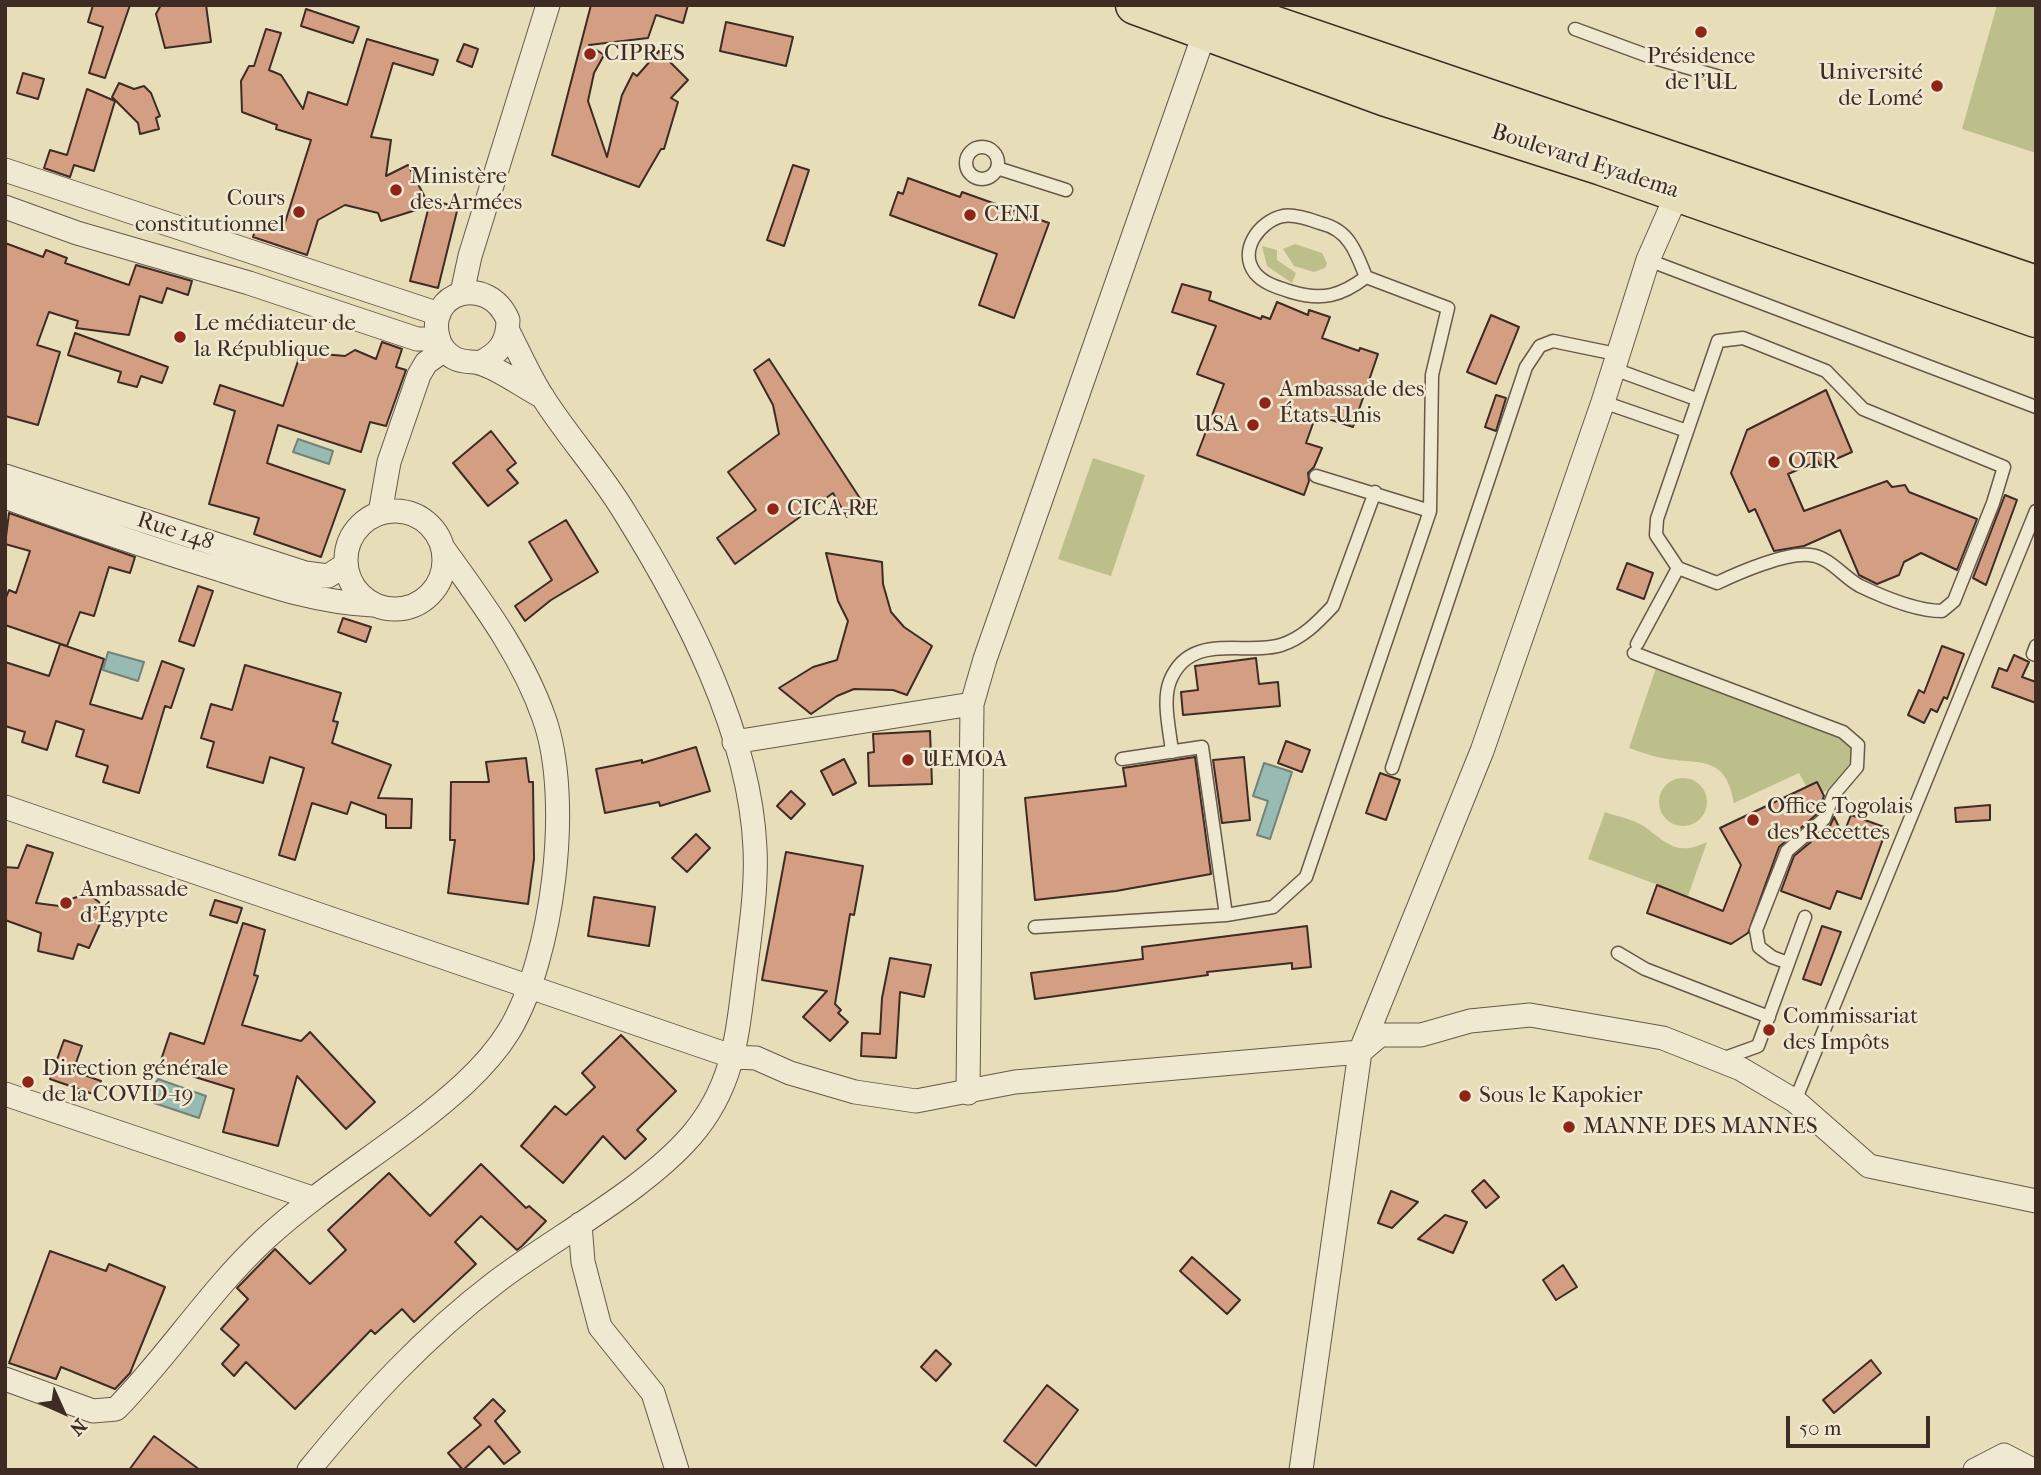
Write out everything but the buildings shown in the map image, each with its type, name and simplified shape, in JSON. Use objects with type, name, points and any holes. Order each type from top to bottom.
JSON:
[{"type":"highway","name":"Boulevard Eyadema","points":[[1135,5],[1211,14],[1387,97],[1685,180],[2036,285]]},
{"type":"highway","name":"Boulevard Eyadema","points":[[1685,180],[2036,318]]},
{"type":"street","points":[[463,293],[470,256],[548,5]]},
{"type":"street","points":[[968,1093],[972,704],[985,659],[1211,14]]},
{"type":"street","points":[[5,170],[439,314]]},
{"type":"street","points":[[1301,1470],[1360,1052],[1482,751],[1603,402],[1648,260],[1685,180]]},
{"type":"street","points":[[54,225],[65,190]]},
{"type":"street","points":[[5,207],[54,225],[249,283],[417,339],[441,344],[466,363],[479,363],[493,357],[503,346],[508,320],[495,300],[485,294],[463,293],[448,301],[439,314],[441,344],[419,375],[389,462],[380,513]]},
{"type":"street","points":[[309,1470],[366,1399],[433,1332],[498,1280],[656,1168],[691,1136],[716,1101],[734,1057],[750,932],[755,848],[745,782],[734,742],[715,684],[682,614],[624,511],[543,397],[508,331]]},
{"type":"street","points":[[479,363],[543,397]]},
{"type":"street","name":"Rue 148","points":[[5,476],[305,573],[328,576],[345,565]]},
{"type":"street","points":[[5,497],[114,536],[299,595],[337,604],[373,604],[400,609],[426,598],[442,575],[443,548]]},
{"type":"street","points":[[5,1379],[93,1411],[116,1409],[208,1298],[264,1240],[312,1198],[464,1083],[508,1032],[528,988],[554,873],[559,820],[555,765],[544,719],[520,665],[491,617],[429,525],[419,517],[406,512],[380,513],[357,528],[346,552],[345,565],[355,588],[373,604]]},
{"type":"street","points":[[734,742],[972,704]]},
{"type":"street","points":[[5,807],[528,988],[734,1057],[756,1058],[790,1073],[855,1092],[916,1101],[1016,1082],[1360,1052],[1380,1035],[1421,1035],[1470,1021],[1530,1015],[1663,1038],[1741,1069],[1795,1101],[1869,1166],[2036,1200]]},
{"type":"street","points":[[5,1094],[312,1198]]},
{"type":"street","points":[[580,1224],[583,1262],[600,1327],[653,1393],[677,1470]]},
{"type":"street","points":[[1975,1470],[2004,1455],[2034,1470]]},
{"type":"lane","points":[[1575,29],[1651,57],[1720,77]]},
{"type":"lane","points":[[998,168],[1066,190]]},
{"type":"lane","points":[[1035,927],[1226,915],[1273,907],[1306,877],[1430,511],[1432,375],[1448,307],[1366,277],[1350,242],[1327,225],[1283,216],[1262,226],[1252,237],[1249,255],[1254,272],[1271,285],[1308,297],[1327,298],[1348,290],[1366,277]]},
{"type":"lane","points":[[1648,260],[2036,407]]},
{"type":"lane","points":[[1743,338],[1826,371],[1863,409],[2004,467],[1993,503],[1954,601],[1942,611],[1930,611],[1859,585],[1836,567],[1810,555],[1751,567],[1717,583],[1678,568],[1656,535],[1657,519],[1696,399],[1718,341],[1743,338]]},
{"type":"lane","points":[[1392,768],[1526,367],[1540,346],[1553,341],[1615,362],[1696,399]]},
{"type":"lane","points":[[1603,402],[1687,431]]},
{"type":"lane","points":[[1316,476],[1430,511]]},
{"type":"lane","points":[[1172,752],[1167,695],[1170,681],[1179,668],[1191,657],[1220,646],[1265,648],[1281,645],[1300,637],[1320,621],[1333,606],[1375,492]]},
{"type":"lane","points":[[1795,1101],[2036,511]]},
{"type":"lane","points":[[1678,568],[1635,648],[1843,732],[1858,745],[1857,767],[1834,794],[1824,819],[1787,851],[1756,930],[1759,947],[1772,957],[1788,963]]},
{"type":"lane","points":[[2036,646],[2033,654],[2036,655]]},
{"type":"lane","points":[[1122,759],[1202,747],[1226,915]]},
{"type":"lane","points":[[1719,1060],[1758,1046],[1805,917]]},
{"type":"lane","points":[[1618,953],[1645,969],[1769,1017]]},
{"type":"green space","points":[[1997,5],[2036,5],[2036,153],[1962,129]]},
{"type":"green space","points":[[1295,244],[1322,253],[1327,263],[1325,268],[1314,272],[1294,266],[1283,249]]},
{"type":"green space","points":[[1262,246],[1277,250],[1277,260],[1296,273],[1292,283],[1267,266]]},
{"type":"green space","points":[[1093,458],[1145,475],[1111,576],[1058,559]]},
{"type":"green space","points":[[1656,668],[1841,735],[1852,750],[1849,766],[1834,785],[1813,799],[1799,773],[1734,803],[1725,777],[1711,765],[1662,758],[1629,748]]},
{"type":"green space","points":[[1683,778],[1700,785],[1707,802],[1700,819],[1683,826],[1666,819],[1659,802],[1666,785]]},
{"type":"green space","points":[[1605,812],[1638,823],[1678,848],[1707,842],[1688,896],[1588,859]]},
{"type":"water","points":[[298,439],[333,451],[329,464],[293,452]]},
{"type":"water","points":[[108,652],[144,662],[138,681],[103,670]]},
{"type":"water","points":[[1264,763],[1292,772],[1270,839],[1257,835],[1268,801],[1253,796]]},
{"type":"water","points":[[158,1079],[206,1096],[199,1118],[154,1103],[157,1096],[151,1090]]},
{"type":"place","name":"Présidence de l'UL","points":[[1701,32]]},
{"type":"place","name":"CIPRES","points":[[590,54]]},
{"type":"place","name":"Université de Lomé","points":[[1937,86]]},
{"type":"place","name":"Ministère des Armées","points":[[396,190]]},
{"type":"place","name":"Cours constitutionnel","points":[[299,212]]},
{"type":"place","name":"CENI","points":[[970,215]]},
{"type":"place","name":"Le médiateur de la République","points":[[180,337]]},
{"type":"place","name":"Ambassade des États-Unis","points":[[1265,403]]},
{"type":"place","name":"USA","points":[[1253,425]]},
{"type":"place","name":"OTR","points":[[1774,462]]},
{"type":"place","name":"CICA-RE","points":[[773,509]]},
{"type":"place","name":"UEMOA","points":[[908,760]]},
{"type":"place","name":"Office Togolais des Recettes","points":[[1753,820]]},
{"type":"place","name":"Ambassade d'Égypte","points":[[66,903]]},
{"type":"place","name":"Commissariat des Impôts","points":[[1769,1030]]},
{"type":"place","name":"Direction générale de la COVID-19","points":[[28,1082]]},
{"type":"place","name":"Sous le Kapokier","points":[[1465,1096]]},
{"type":"place","name":"MANNE DES MANNES","points":[[1569,1127]]}]
